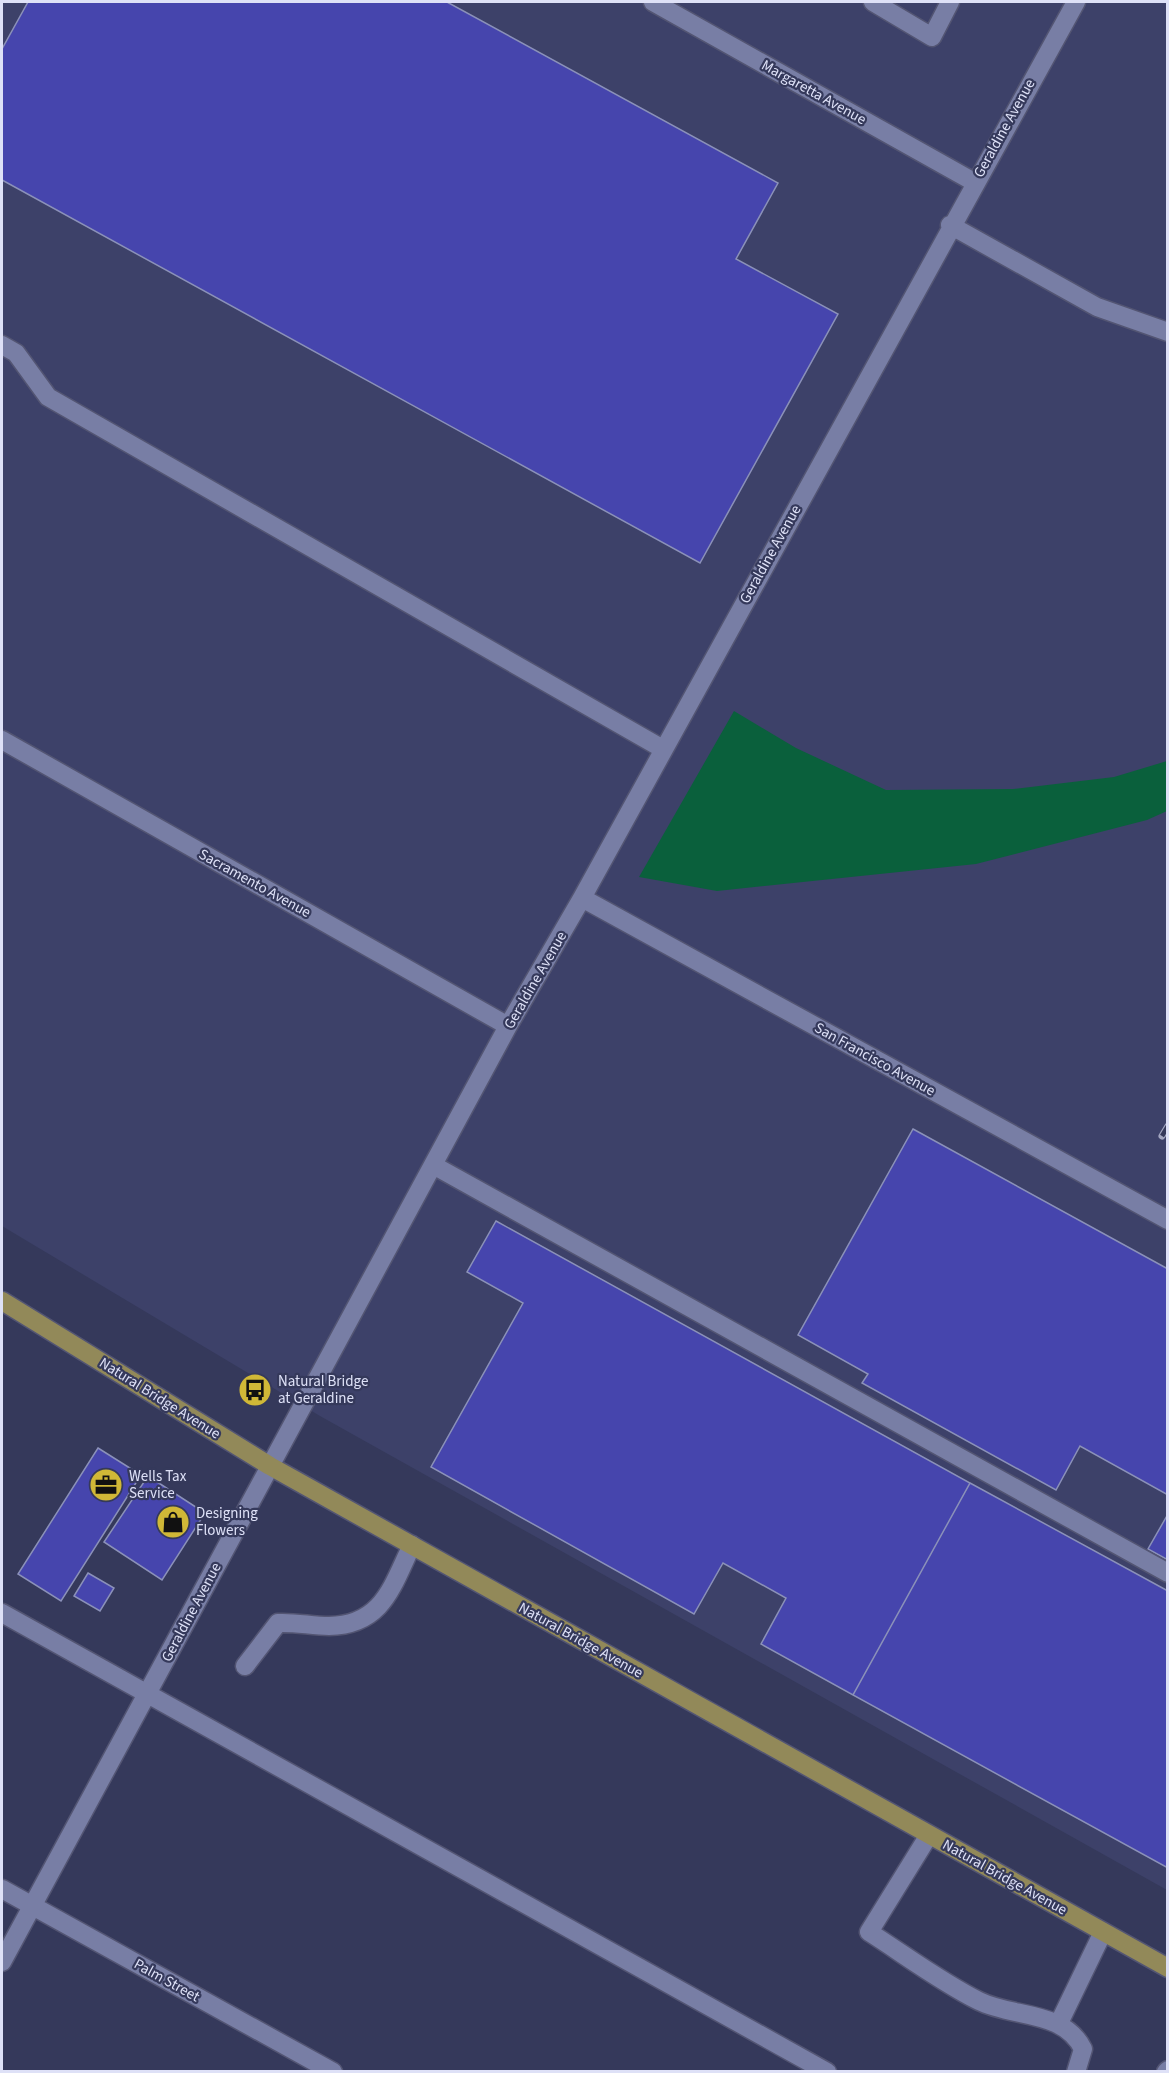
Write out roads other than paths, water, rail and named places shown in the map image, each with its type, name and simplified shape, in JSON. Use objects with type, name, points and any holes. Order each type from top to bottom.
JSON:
[{"type":"main road","name":"Natural Bridge Avenue","points":[[2,1301],[270,1466],[1167,1968]]},
{"type":"street","name":"Margaretta Avenue","points":[[653,2],[975,182]]},
{"type":"street","points":[[873,2],[932,37],[950,2]]},
{"type":"street","name":"Geraldine Avenue","points":[[2,1962],[508,1026],[582,898],[950,225],[1076,2]]},
{"type":"street","points":[[950,225],[1098,307],[1167,332]]},
{"type":"street","points":[[2,345],[16,352],[48,397],[663,749]]},
{"type":"street","name":"Sacramento Avenue","points":[[2,740],[508,1026]]},
{"type":"street","name":"San Francisco Avenue","points":[[582,898],[1167,1220]]},
{"type":"street","points":[[433,1165],[1167,1573]]},
{"type":"street","points":[[245,1666],[278,1623],[338,1625],[370,1615],[383,1604],[412,1545]]},
{"type":"street","points":[[2,1613],[827,2072]]},
{"type":"street","points":[[929,1835],[869,1932],[980,2002],[1059,2023],[1077,2036],[1083,2049],[1076,2072]]},
{"type":"street","name":"Palm Street","points":[[2,1889],[333,2072]]},
{"type":"street","points":[[1059,2023],[1102,1932]]},
{"type":"railway","points":[[1162,1136],[1168,1126]]},
{"type":"place","name":"Natural Bridge at Geraldine","points":[[255,1390]]},
{"type":"place","name":"Wells Tax Service","points":[[106,1485]]},
{"type":"place","name":"Designing Flowers","points":[[173,1522]]}]
